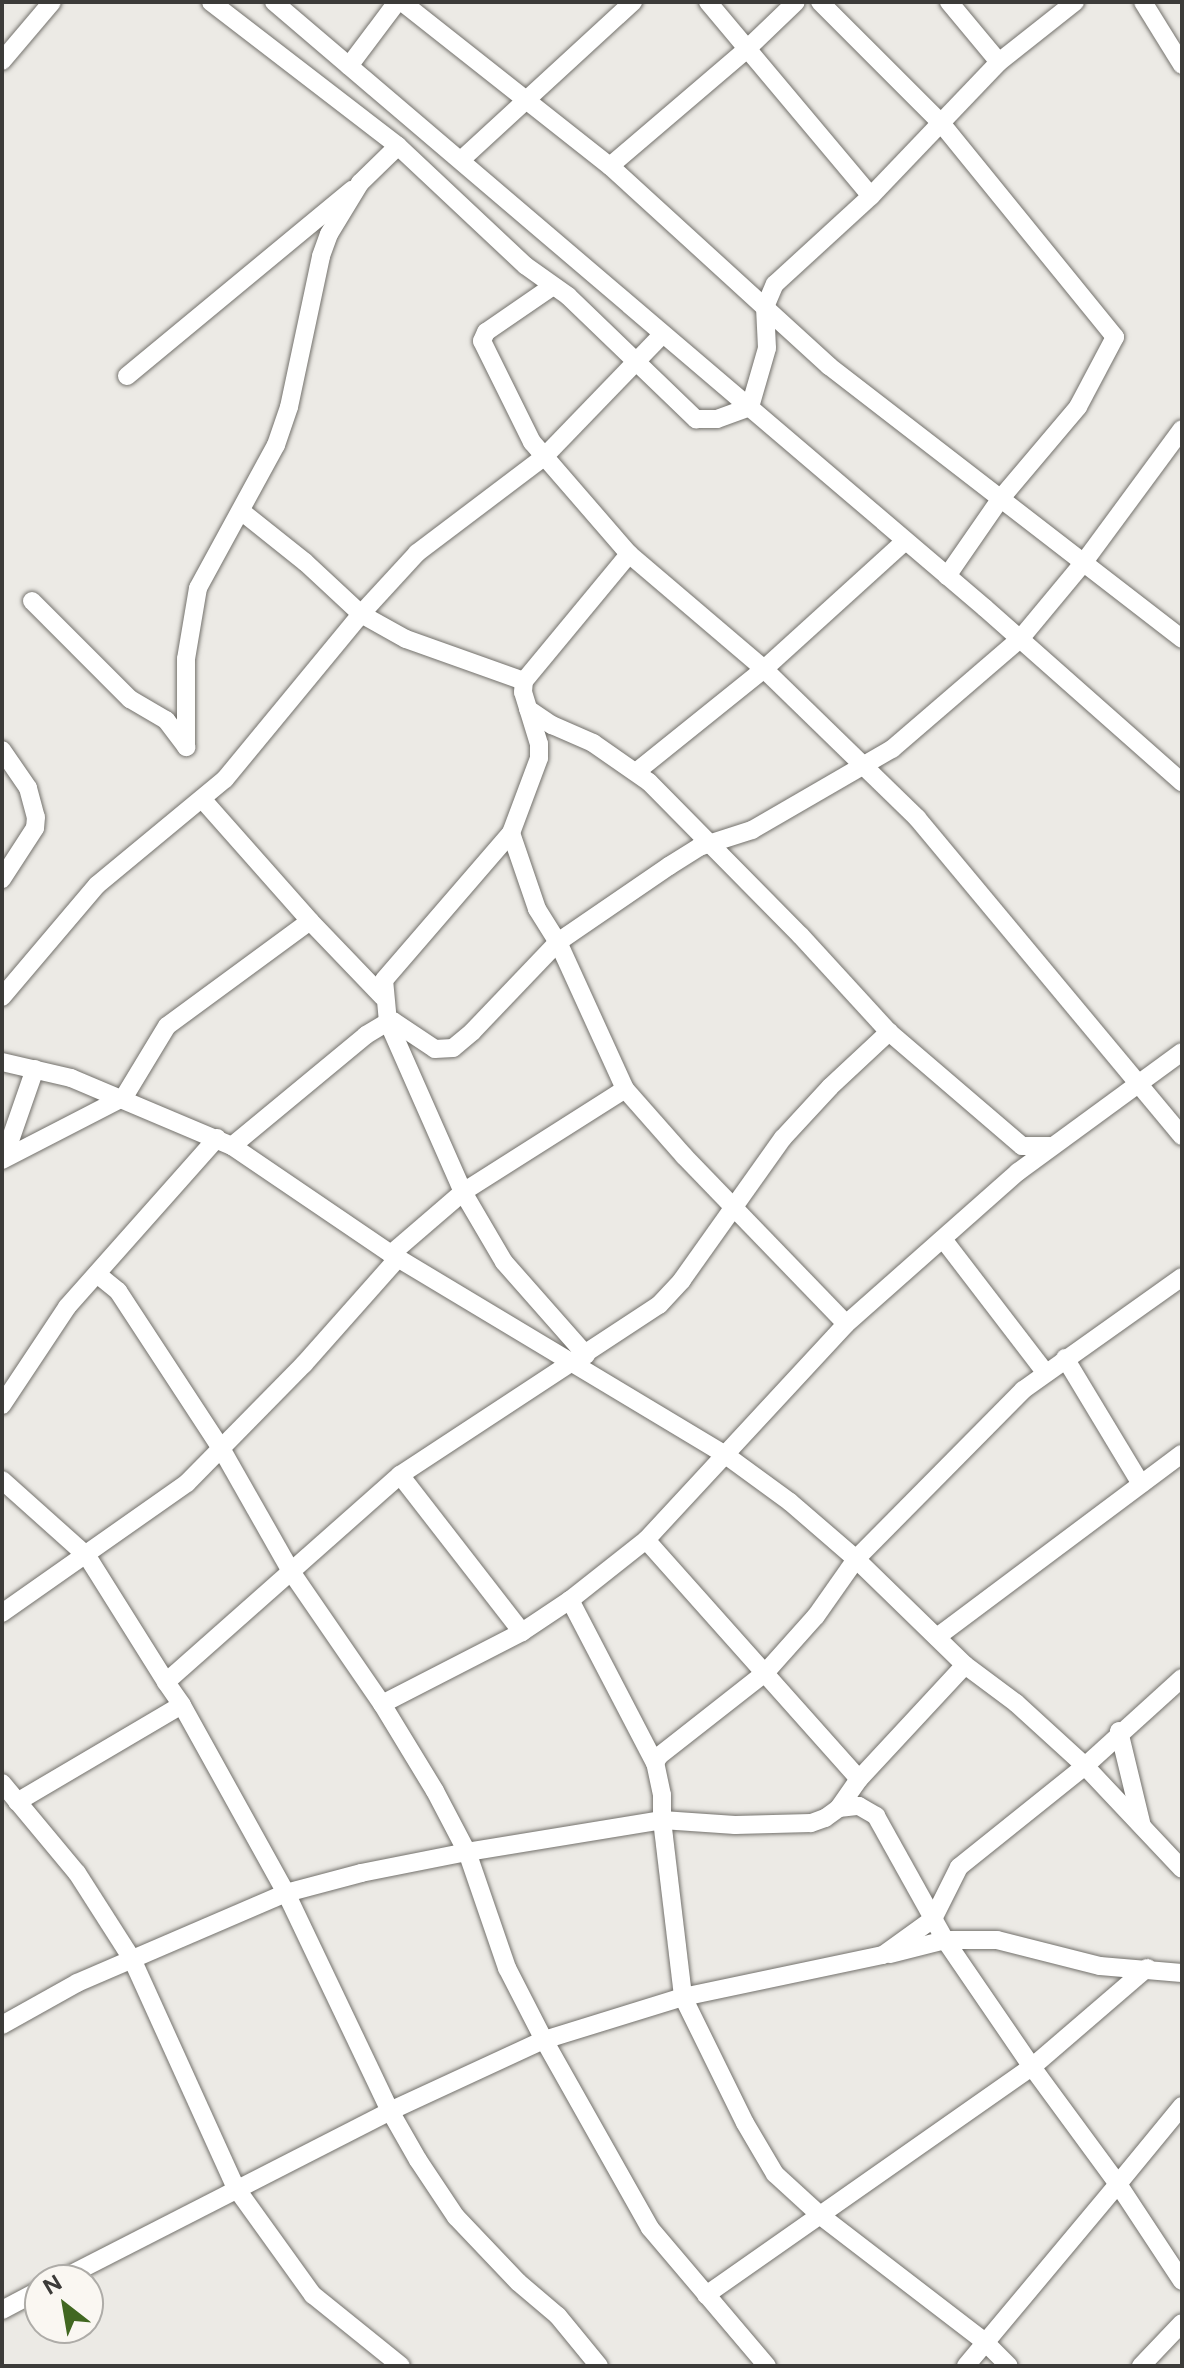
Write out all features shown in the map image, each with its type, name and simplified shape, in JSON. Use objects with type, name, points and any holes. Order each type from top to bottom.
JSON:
[{"type":"street","points":[[2,61],[52,2]]},
{"type":"street","points":[[211,2],[398,146],[526,266],[568,296],[696,419],[717,419],[750,407]]},
{"type":"street","points":[[274,2],[947,576],[1182,782]]},
{"type":"street","points":[[349,66],[400,2],[610,166],[829,366],[1182,639]]},
{"type":"street","points":[[461,160],[633,2]]},
{"type":"street","points":[[708,2],[871,196]]},
{"type":"street","points":[[610,166],[748,48],[796,2]]},
{"type":"street","points":[[820,2],[941,123],[1115,337],[1078,407],[1001,498],[947,576]]},
{"type":"street","points":[[949,2],[999,62]]},
{"type":"street","points":[[750,407],[767,348],[765,307],[768,295],[787,270],[871,196],[999,62],[1075,2]]},
{"type":"street","points":[[1143,2],[1182,65]]},
{"type":"street","points":[[127,376],[360,183],[398,146]]},
{"type":"street","points":[[32,601],[130,699],[166,720],[186,747],[184,698],[191,614],[210,562],[276,445],[289,407],[321,256],[329,234],[360,183]]},
{"type":"street","points":[[553,286],[486,332],[482,341],[529,436],[544,457],[629,554],[764,669],[935,837],[1182,1136]]},
{"type":"street","points":[[2,997],[97,885],[203,800],[417,553],[544,457],[662,335]]},
{"type":"street","points":[[2,1405],[67,1307],[224,1142],[366,1035],[393,1021],[435,1049],[453,1048],[558,942],[685,855],[752,830],[864,768],[943,708],[1020,639],[1084,562],[1182,429]]},
{"type":"street","points":[[241,511],[305,562],[361,614],[406,639],[524,681]]},
{"type":"street","points":[[636,772],[764,669],[904,542]]},
{"type":"street","points":[[579,1359],[504,1262],[463,1192],[388,1022],[383,997],[384,980],[389,970],[445,913],[511,833],[539,758],[539,744],[528,709],[524,681],[629,554]]},
{"type":"street","points":[[528,709],[552,725],[593,743],[636,772],[711,843],[889,1032],[1022,1146],[1052,1146]]},
{"type":"street","points":[[2,750],[28,788],[36,817],[35,828],[4,873]]},
{"type":"street","points":[[203,800],[310,921],[383,997]]},
{"type":"street","points":[[511,833],[537,909],[558,942],[625,1089],[846,1324]]},
{"type":"street","points":[[4,1157],[124,1097],[167,1026],[310,921]]},
{"type":"street","points":[[166,1682],[400,1475],[659,1305],[682,1280],[783,1138],[830,1087],[889,1032]]},
{"type":"street","points":[[382,1704],[522,1632],[570,1600],[646,1540],[846,1324],[1052,1146],[1182,1052]]},
{"type":"street","points":[[2,1062],[124,1097],[224,1142],[395,1256],[579,1359],[727,1456],[790,1502],[856,1559],[965,1665],[1016,1703],[1085,1766],[1182,1869]]},
{"type":"street","points":[[4,1157],[35,1069]]},
{"type":"street","points":[[2,1613],[187,1483],[222,1450],[395,1256],[463,1192],[625,1089]]},
{"type":"street","points":[[943,1239],[1045,1372]]},
{"type":"street","points":[[97,1274],[118,1291],[222,1450],[292,1573],[382,1704],[435,1791],[467,1852],[507,1968],[650,2228],[767,2366]]},
{"type":"street","points":[[655,1763],[765,1673],[816,1616],[856,1559],[992,1421],[1045,1372],[1182,1277]]},
{"type":"street","points":[[1065,1358],[1141,1484]]},
{"type":"street","points":[[937,1637],[1182,1454]]},
{"type":"street","points":[[400,1475],[522,1632]]},
{"type":"street","points":[[2,1480],[87,1556],[182,1705],[286,1893],[390,2111],[456,2217],[518,2282],[558,2316],[599,2366]]},
{"type":"street","points":[[646,1540],[859,1779]]},
{"type":"street","points":[[570,1600],[655,1763],[662,1795],[662,1820],[683,1997],[745,2123],[775,2174],[821,2216],[984,2341],[1009,2366]]},
{"type":"street","points":[[839,1808],[859,1779],[965,1665]]},
{"type":"street","points":[[883,1955],[933,1919],[959,1867],[1085,1766],[1119,1731],[1182,1678]]},
{"type":"street","points":[[182,1705],[8,1795],[77,1873],[132,1959],[236,2188],[313,2295],[401,2366]]},
{"type":"street","points":[[1119,1731],[1142,1827]]},
{"type":"street","points":[[2,2025],[77,1983],[286,1893],[361,1873],[662,1820],[735,1825],[811,1823],[839,1808],[859,1806],[876,1816],[945,1940],[1032,2067],[1118,2184],[1182,2281]]},
{"type":"street","points":[[91,2264],[390,2111],[544,2040],[683,1997],[945,1940],[997,1940],[1100,1966],[1182,1973]]},
{"type":"street","points":[[706,2295],[1032,2067],[1147,1968]]},
{"type":"street","points":[[966,2366],[1182,2106]]},
{"type":"street","points":[[2,2310],[24,2298]]},
{"type":"street","points":[[1141,2366],[1182,2323]]}]
